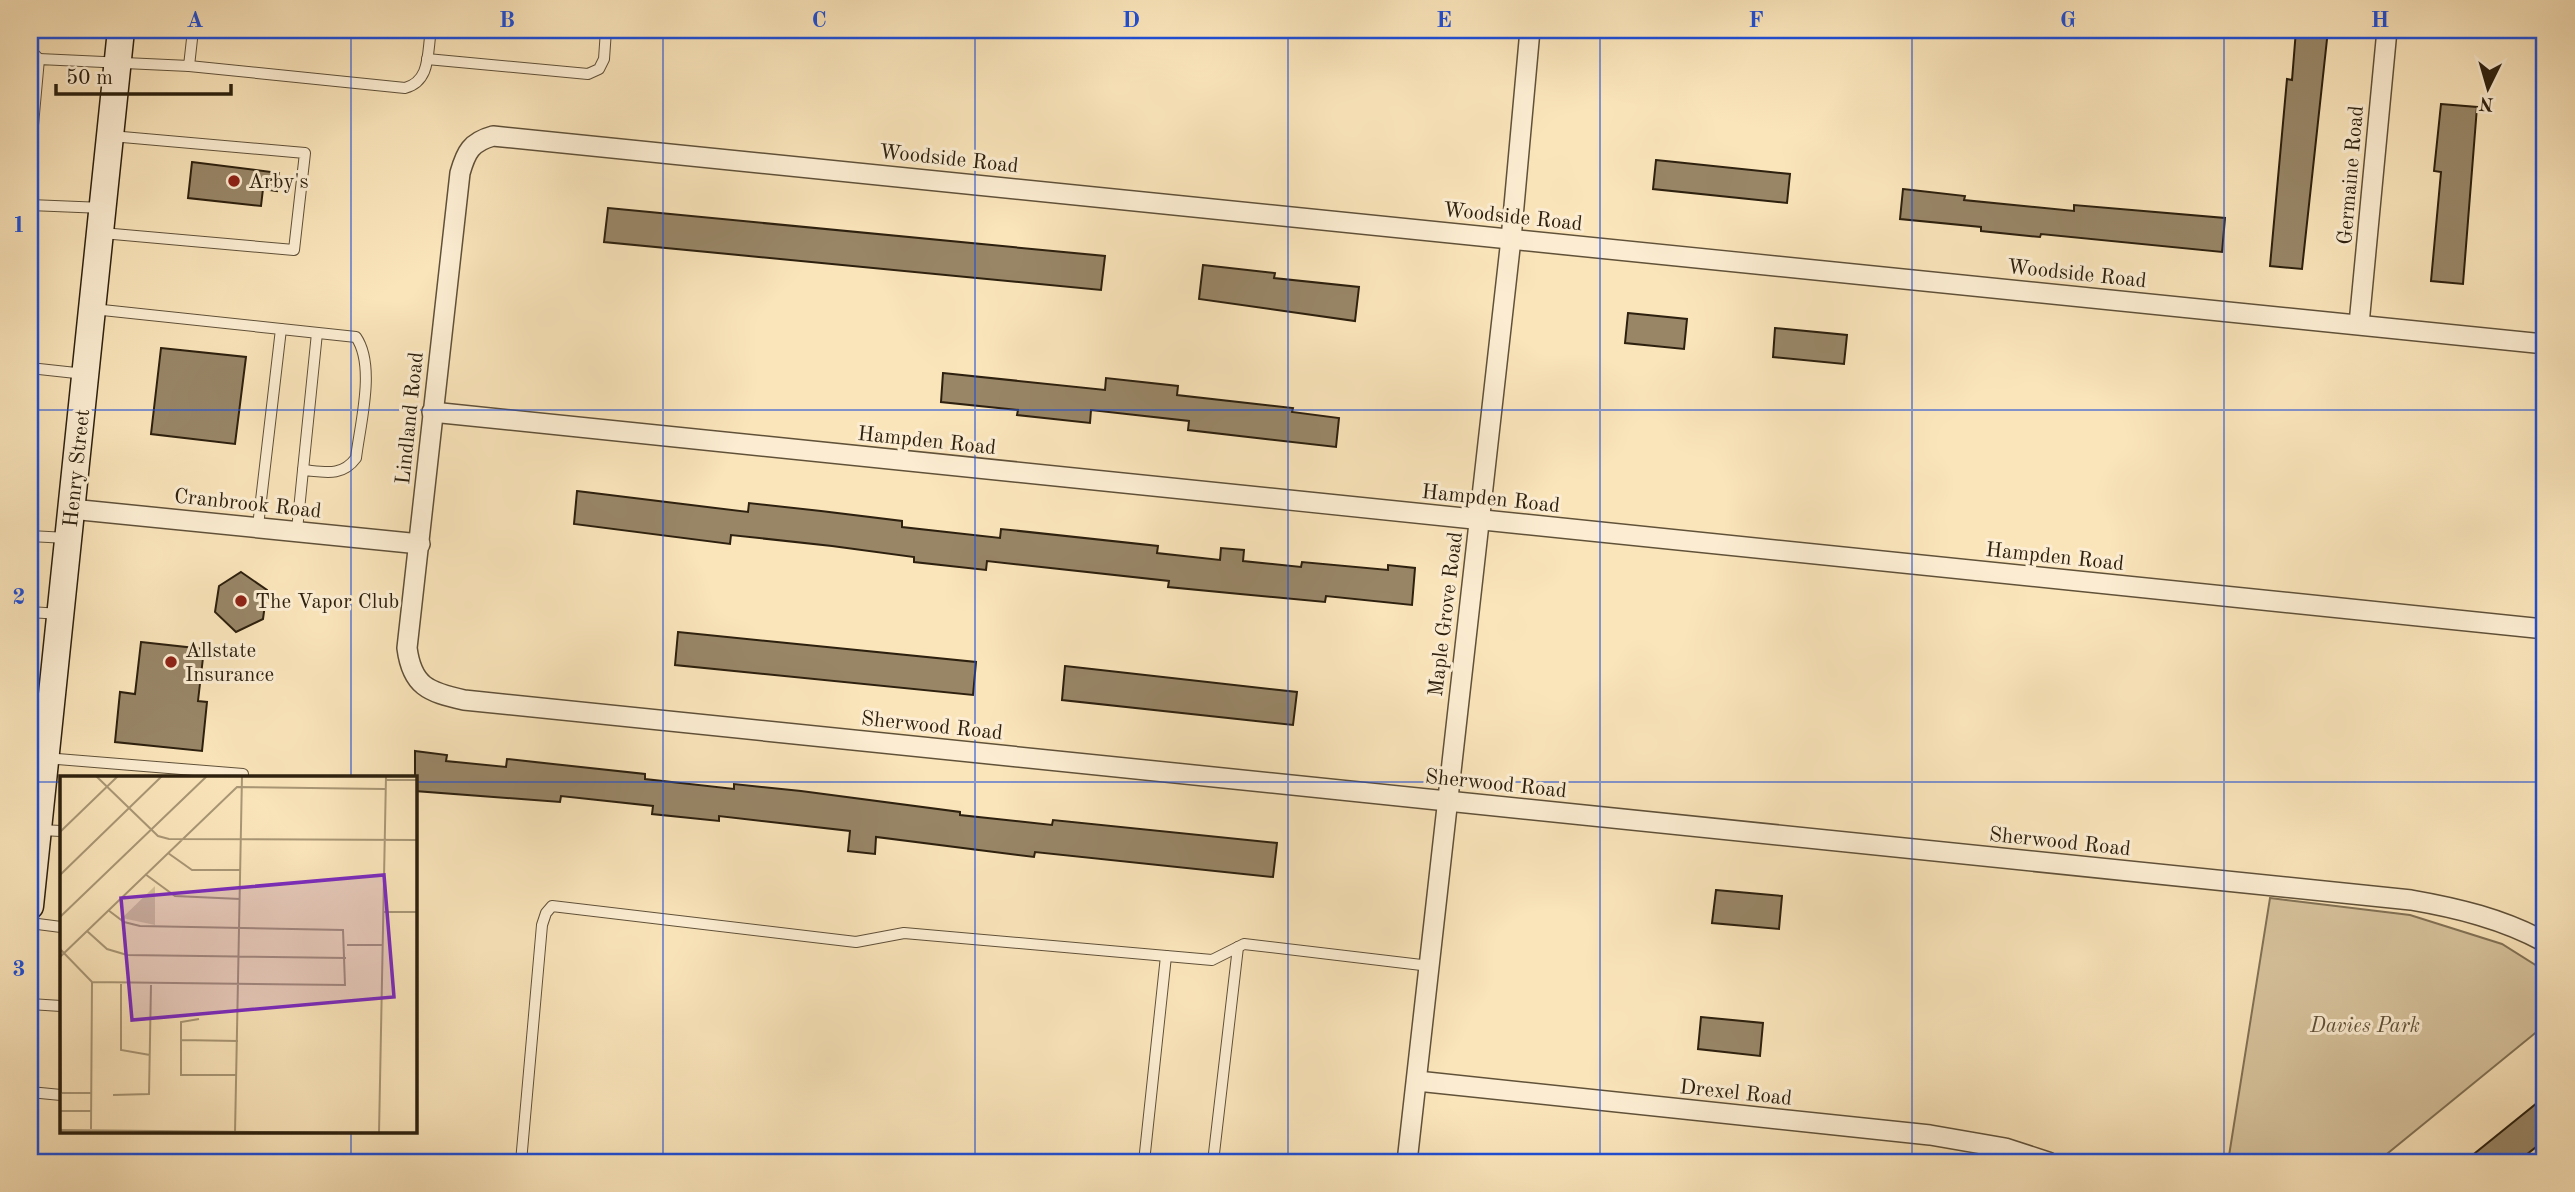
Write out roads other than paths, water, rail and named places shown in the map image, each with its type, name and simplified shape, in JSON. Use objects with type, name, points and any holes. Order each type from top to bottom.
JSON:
[{"type":"main road","name":"Henry Street","points":[[30,905],[43,830],[45,758],[121,30]]},
{"type":"street","name":"Maple Grove Road","points":[[1408,1162],[1511,239],[1530,30]]},
{"type":"street","name":"Germaine Road","points":[[2359,324],[2387,30]]},
{"type":"street","name":"Woodside Road","points":[[477,140],[507,135],[2545,344]]},
{"type":"street","name":"Lindland Road","points":[[437,694],[418,681],[410,670],[407,648],[460,173],[466,152],[477,140]]},
{"type":"street","name":"Hampden Road","points":[[432,412],[2545,629]]},
{"type":"street","name":"Cranbrook Road","points":[[71,509],[420,544]]},
{"type":"street","name":"Sherwood Road","points":[[437,694],[464,700],[2411,900],[2456,908],[2500,922],[2545,942]]},
{"type":"street","name":"Drexel Road","points":[[1417,1081],[1930,1135],[2004,1148],[2048,1162]]},
{"type":"lane","points":[[189,66],[193,30]]},
{"type":"lane","points":[[30,50],[39,59],[189,66],[405,88],[417,85],[424,76],[431,30]]},
{"type":"lane","points":[[426,59],[588,74],[599,69],[604,59],[606,30]]},
{"type":"lane","points":[[30,158],[39,59]]},
{"type":"lane","points":[[30,205],[103,220],[294,250],[305,153],[111,136]]},
{"type":"lane","points":[[92,308],[356,337],[363,348],[367,364],[356,458],[348,468],[335,473],[303,470]]},
{"type":"lane","points":[[258,526],[281,329]]},
{"type":"lane","points":[[297,530],[317,333]]},
{"type":"lane","points":[[30,368],[86,374]]},
{"type":"lane","points":[[30,536],[68,538]]},
{"type":"lane","points":[[30,612],[60,614]]},
{"type":"lane","points":[[45,758],[243,774]]},
{"type":"lane","points":[[521,1162],[542,925],[552,906],[856,942],[904,933],[1212,960],[1244,944],[1430,966]]},
{"type":"lane","points":[[30,923],[60,927]]},
{"type":"lane","points":[[1213,1162],[1238,947]]},
{"type":"lane","points":[[1144,1162],[1166,956]]},
{"type":"lane","points":[[30,1004],[60,1006]]},
{"type":"lane","points":[[30,1092],[60,1095]]},
{"type":"place","name":"Arby's","points":[[234,181]]},
{"type":"place","name":"The Vapor Club","points":[[241,601]]},
{"type":"place","name":"Allstate Insurance","points":[[171,662]]},
{"type":"park label","name":"Davies Park","points":[[2365,1025]]}]
